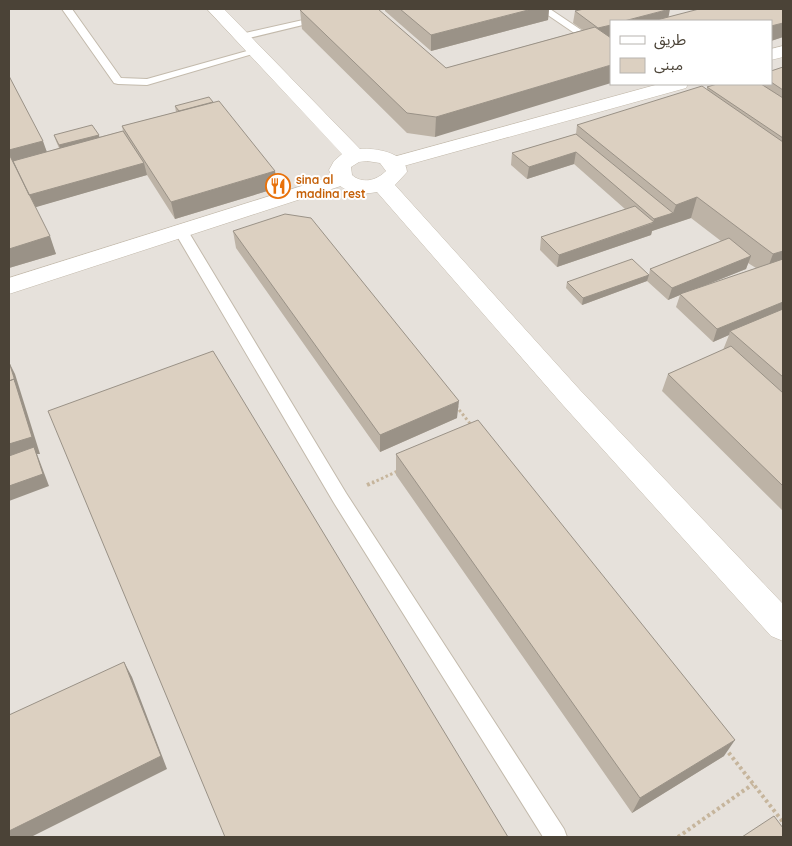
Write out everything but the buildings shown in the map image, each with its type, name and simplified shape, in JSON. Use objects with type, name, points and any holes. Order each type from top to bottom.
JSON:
[{"type":"street","points":[[215,9],[355,156]]},
{"type":"street","points":[[664,86],[387,174],[364,187],[348,183],[343,179],[339,170],[340,166],[355,156],[380,156],[387,174],[571,397],[783,626]]},
{"type":"street","points":[[9,286],[343,179]]},
{"type":"lane","points":[[67,9],[118,81],[147,82],[254,52]]},
{"type":"lane","points":[[241,37],[364,9]]},
{"type":"lane","points":[[544,9],[610,54]]},
{"type":"lane","points":[[559,37],[577,32]]},
{"type":"lane","points":[[181,231],[340,498],[556,837]]},
{"type":"path","points":[[453,402],[478,434]]},
{"type":"path","points":[[340,498],[409,466]]},
{"type":"path","points":[[722,745],[783,822]]},
{"type":"path","points":[[678,837],[753,784]]},
{"type":"shaded area","points":[[9,9],[783,9],[783,837],[9,837]]},
{"type":"place","name":"sina al madina rest","points":[[278,186]]}]
